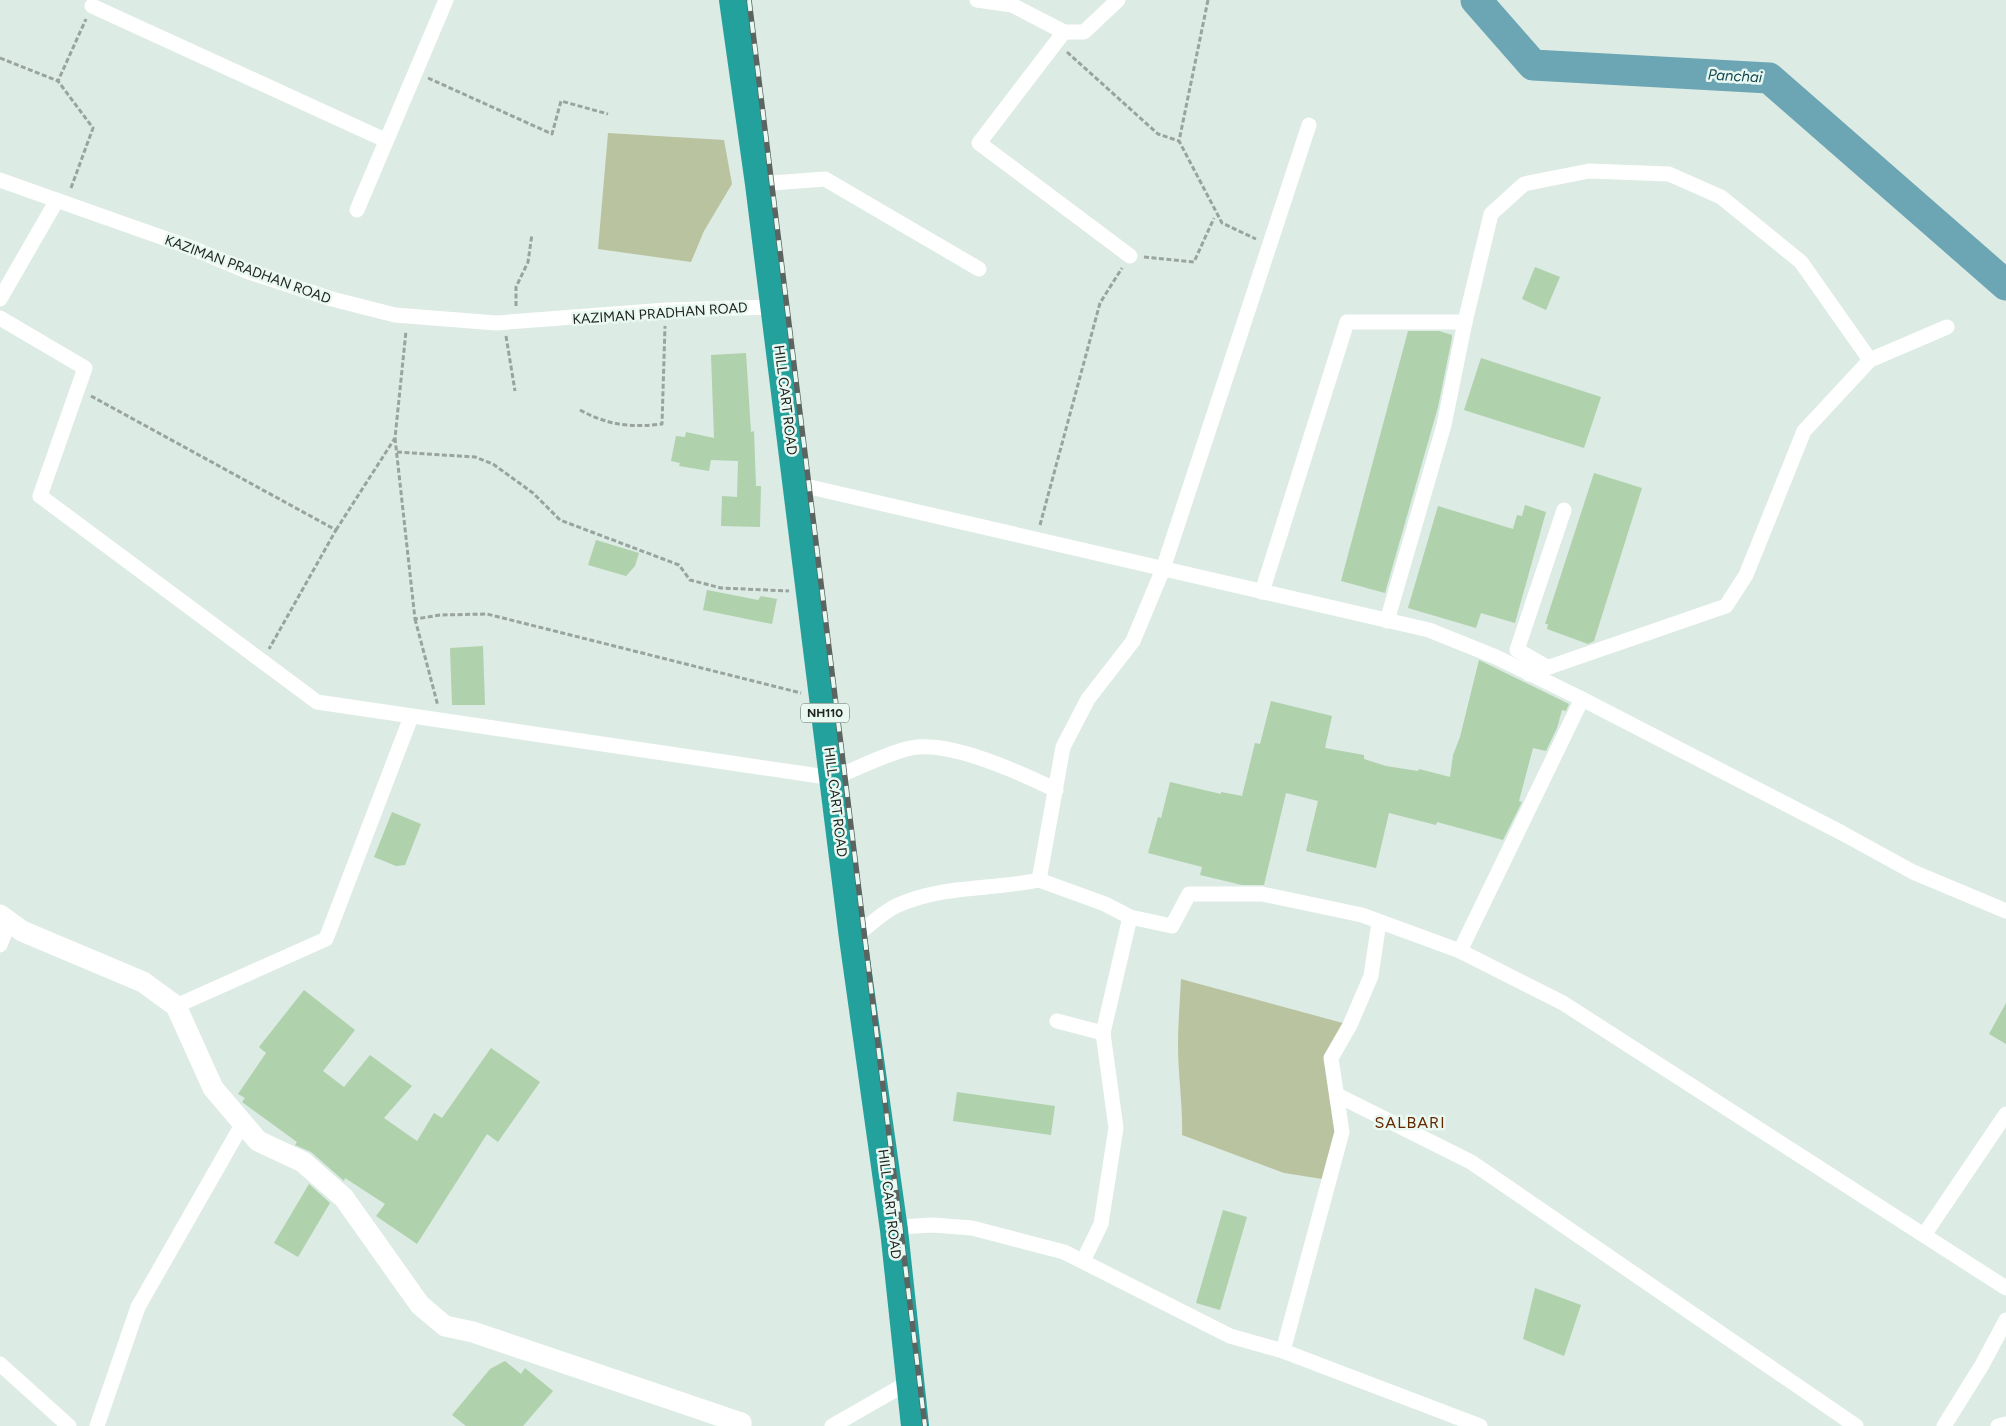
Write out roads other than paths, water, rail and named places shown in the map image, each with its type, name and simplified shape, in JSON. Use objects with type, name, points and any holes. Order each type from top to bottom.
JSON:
[{"type":"highway","name":"HILL CART ROAD","points":[[733,0],[759,184],[853,938],[894,1230],[915,1426]]},
{"type":"street","points":[[357,210],[414,71],[446,0]]},
{"type":"street","points":[[977,0],[1012,5],[1060,37]]},
{"type":"street","points":[[1118,0],[1084,32],[1060,37],[979,143],[1130,256]]},
{"type":"street","points":[[92,6],[386,140]]},
{"type":"street","points":[[1040,880],[1048,824],[1063,747],[1088,699],[1133,641],[1163,569],[1309,125]]},
{"type":"street","points":[[1387,621],[1444,425],[1465,322],[1492,214],[1524,184],[1589,171],[1669,174],[1721,197],[1801,262],[1870,360]]},
{"type":"street","points":[[759,184],[825,179],[979,269]]},
{"type":"street","name":"KAZIMAN PRADHAN ROAD","points":[[0,180],[313,293],[407,316],[509,322],[666,310],[774,307]]},
{"type":"street","points":[[0,299],[61,202]]},
{"type":"street","points":[[0,318],[85,368],[40,496],[316,702],[833,778],[912,748],[933,748],[969,755],[1023,774],[1056,790]]},
{"type":"street","points":[[1262,592],[1347,322],[1465,322]]},
{"type":"street","points":[[1529,674],[1726,606],[1746,575],[1804,431],[1870,360],[1947,327]]},
{"type":"street","points":[[797,488],[810,487],[1429,630],[1496,657],[1582,699],[1842,833],[1913,872],[2006,911]]},
{"type":"street","points":[[1547,667],[1517,650],[1564,510]]},
{"type":"street","points":[[1460,952],[1582,699]]},
{"type":"street","points":[[176,1006],[326,939],[411,716]]},
{"type":"street","points":[[853,938],[894,907],[924,895],[1014,886],[1040,880],[1105,904],[1130,917],[1172,926],[1190,894],[1262,894],[1362,915],[1460,952],[1564,1002],[2006,1288]]},
{"type":"street","points":[[1083,1261],[1101,1224],[1116,1128],[1103,1033],[1130,917]]},
{"type":"street","points":[[0,945],[5,919],[22,932],[143,982],[176,1006],[214,1088],[258,1141],[303,1162],[344,1198],[420,1305],[445,1326],[473,1332],[744,1425]]},
{"type":"street","points":[[1283,1351],[1342,1132],[1331,1058],[1350,1025],[1371,976],[1379,922]]},
{"type":"street","points":[[1057,1021],[1103,1033]]},
{"type":"street","points":[[1337,1094],[1471,1162],[1856,1426]]},
{"type":"street","points":[[1924,1235],[2006,1114]]},
{"type":"street","points":[[97,1426],[138,1307],[243,1123]]},
{"type":"street","points":[[894,1230],[899,1227],[933,1225],[972,1228],[1064,1252],[1230,1336],[1283,1351],[1480,1426]]},
{"type":"street","points":[[1944,1426],[1982,1366],[2006,1320]]},
{"type":"street","points":[[0,1364],[69,1426]]},
{"type":"street","points":[[832,1426],[909,1382]]},
{"type":"street","points":[[1955,1409],[1956,1426]]},
{"type":"street","points":[[1998,1426],[2006,1424]]},
{"type":"waterway","name":"Panchai","points":[[1476,0],[1533,65],[1769,78],[2006,285]]},
{"type":"railway","points":[[749,0],[925,1426]]},
{"type":"district","name":"SALBARI","points":[[1410,1122]]}]
